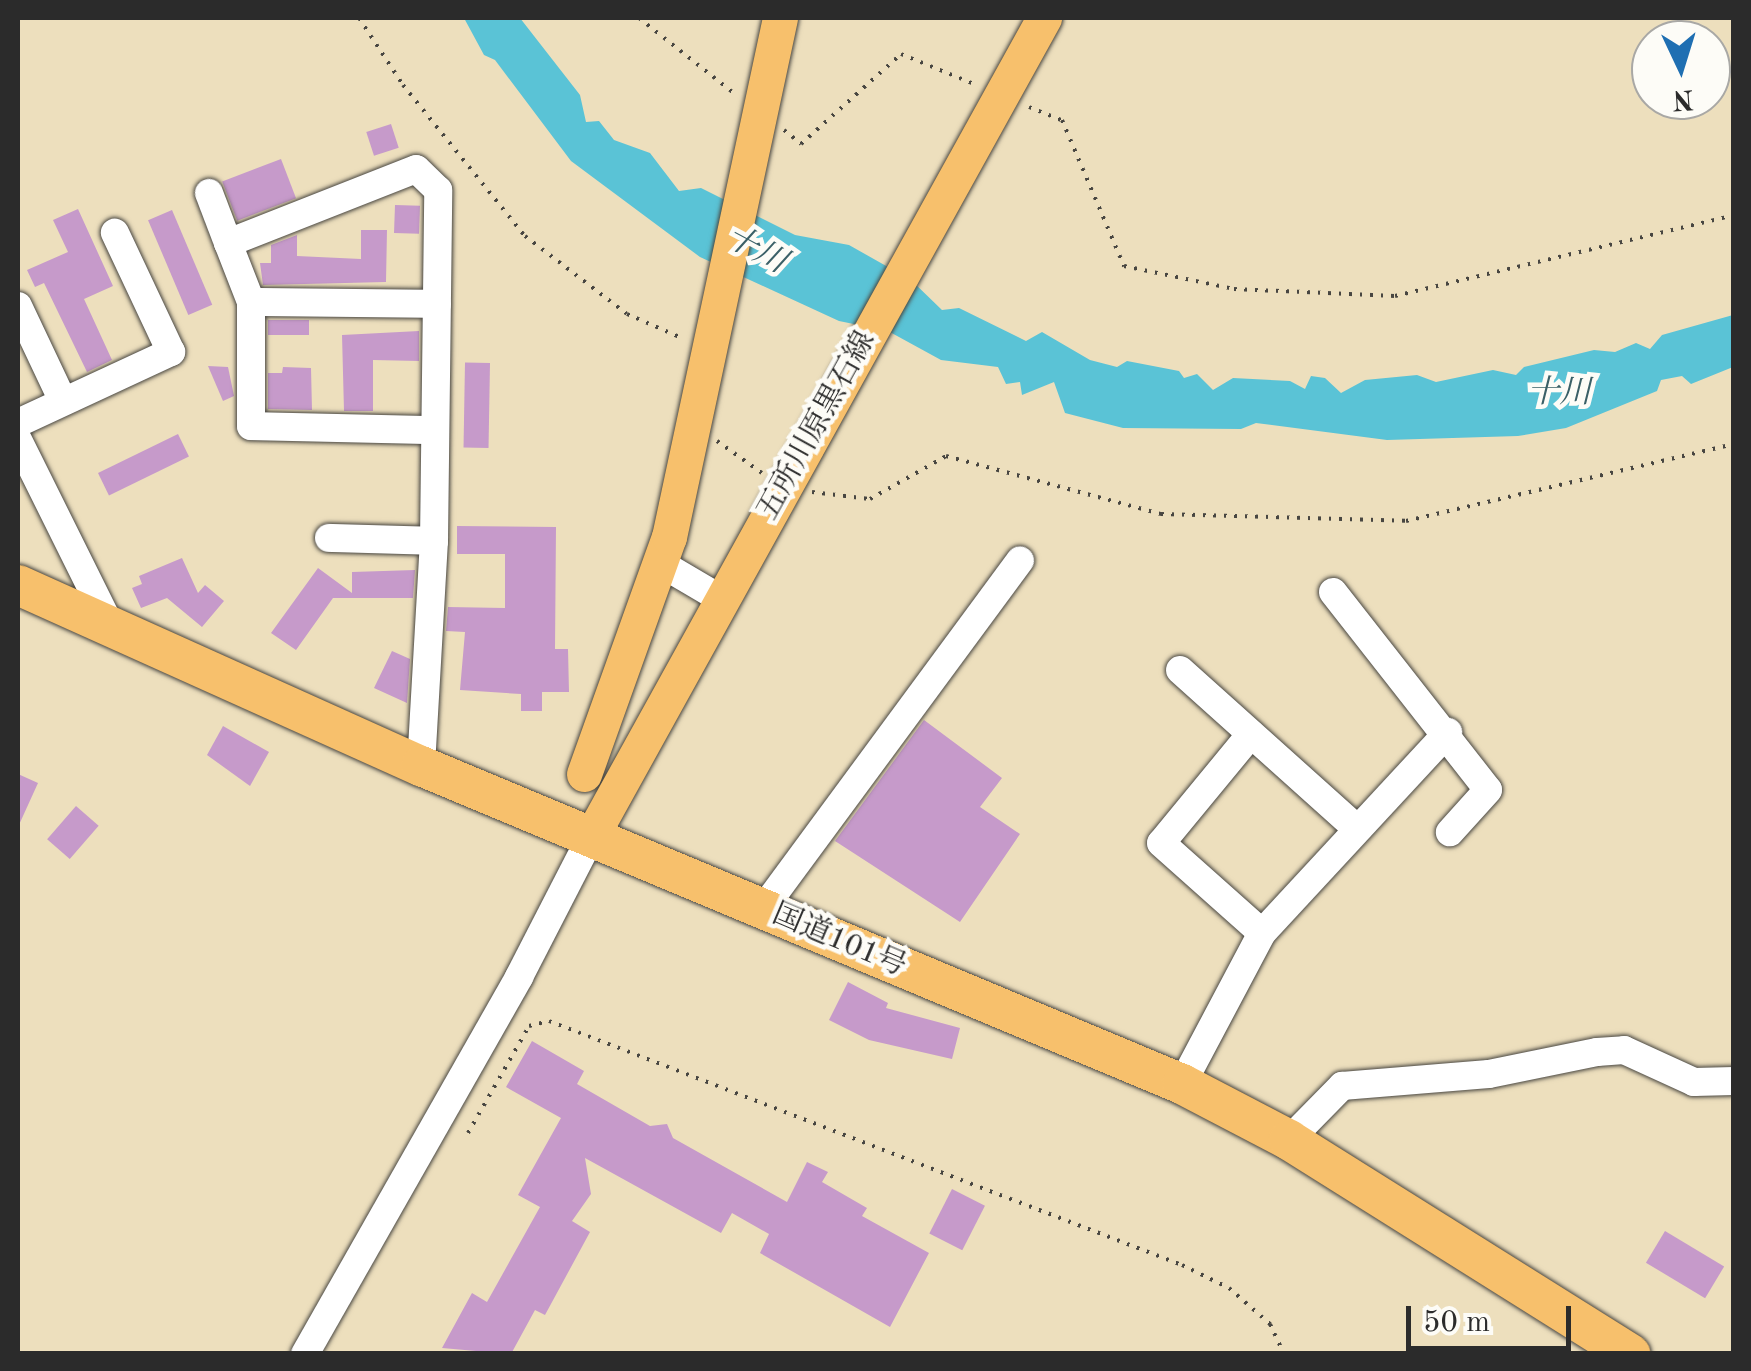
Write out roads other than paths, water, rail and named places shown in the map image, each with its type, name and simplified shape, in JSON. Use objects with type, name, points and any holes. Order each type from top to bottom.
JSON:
[{"type":"highway","name":"国道101号","points":[[18,585],[421,766],[592,834],[762,910],[1182,1084],[1289,1140],[1630,1354]]},
{"type":"main road","points":[[584,774],[660,563],[715,339],[780,18]]},
{"type":"main road","name":"五所川原黒石線","points":[[592,834],[812,434],[1003,101],[1044,18]]},
{"type":"street","points":[[228,243],[416,170],[438,190],[434,541],[421,766]]},
{"type":"street","points":[[209,194],[251,302],[251,426],[434,430]]},
{"type":"street","points":[[18,423],[172,352],[116,232]]},
{"type":"street","points":[[251,302],[437,304]]},
{"type":"street","points":[[18,306],[63,401]]},
{"type":"street","points":[[18,440],[110,624]]},
{"type":"street","points":[[329,538],[434,541]]},
{"type":"street","points":[[762,910],[1020,560]]},
{"type":"street","points":[[660,563],[721,599]]},
{"type":"street","points":[[1333,592],[1448,732],[1488,790],[1450,832]]},
{"type":"street","points":[[1180,670],[1356,828]]},
{"type":"street","points":[[1182,1084],[1262,933],[1448,732]]},
{"type":"street","points":[[1251,734],[1160,843],[1262,933]]},
{"type":"street","points":[[305,1354],[519,977],[592,834]]},
{"type":"street","points":[[1289,1140],[1342,1086],[1489,1074],[1597,1052],[1624,1050],[1694,1082],[1734,1081]]},
{"type":"water","name":"十川","points":[[464,18],[520,18],[580,95],[586,122],[599,121],[614,140],[650,153],[679,191],[701,188],[795,235],[849,245],[911,280],[942,310],[959,308],[1026,341],[1042,332],[1090,360],[1117,367],[1127,361],[1179,371],[1184,378],[1197,374],[1213,390],[1233,378],[1290,381],[1305,389],[1311,376],[1325,378],[1341,393],[1365,380],[1417,375],[1436,382],[1493,370],[1516,375],[1524,367],[1594,350],[1615,352],[1636,343],[1650,349],[1662,335],[1733,315],[1733,367],[1691,384],[1682,376],[1661,380],[1657,391],[1566,428],[1518,436],[1387,440],[1256,423],[1241,429],[1123,428],[1065,413],[1054,382],[1022,395],[1020,382],[1006,384],[998,367],[941,360],[888,331],[839,321],[700,257],[571,161],[495,60],[484,55]]}]
